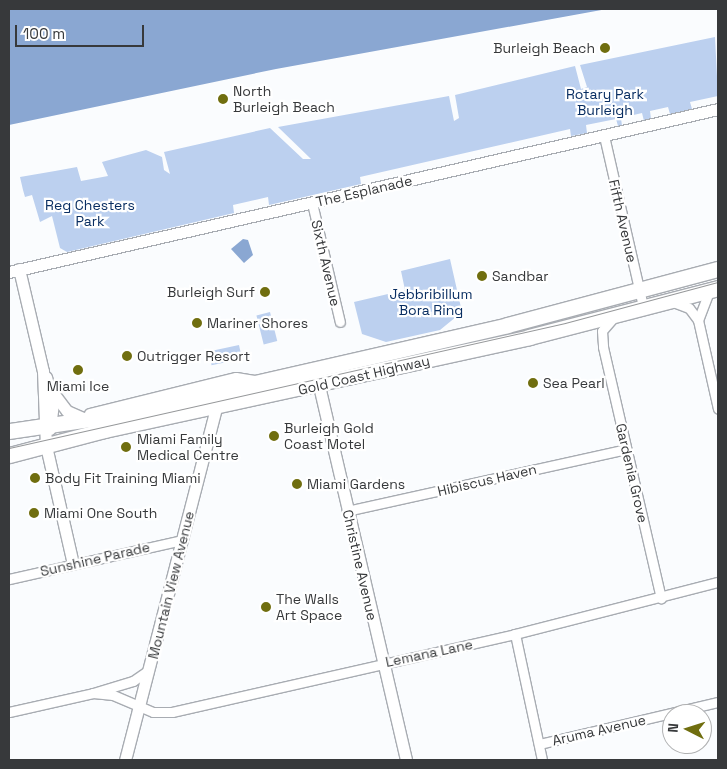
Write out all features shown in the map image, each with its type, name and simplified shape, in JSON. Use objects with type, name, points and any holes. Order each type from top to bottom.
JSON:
[{"type":"highway","name":"Gold Coast Highway","points":[[9,431],[261,382],[587,304],[718,269]]},
{"type":"highway","name":"Gold Coast Highway","points":[[9,455],[104,430],[216,409],[577,324],[599,325],[622,312],[714,288]]},
{"type":"street","name":"The Esplanade","points":[[14,270],[718,109]]},
{"type":"street","name":"Fifth Avenue","points":[[604,136],[643,306]]},
{"type":"street","name":"Sixth Avenue","points":[[312,203],[340,322]]},
{"type":"street","points":[[14,270],[43,371],[52,390],[87,417]]},
{"type":"street","points":[[698,320],[714,288]]},
{"type":"street","points":[[666,300],[689,308],[698,320],[718,409]]},
{"type":"street","points":[[587,304],[599,325]]},
{"type":"street","name":"Gardenia Grove","points":[[577,324],[593,330],[602,347]]},
{"type":"street","name":"Gardenia Grove","points":[[599,325],[602,347],[661,598]]},
{"type":"street","name":"Christine Avenue","points":[[316,369],[347,511],[406,760]]},
{"type":"street","points":[[43,371],[48,423]]},
{"type":"street","points":[[52,390],[46,446],[73,564]]},
{"type":"street","name":"Mountain View Avenue","points":[[125,760],[216,409]]},
{"type":"street","name":"Hibiscus Haven","points":[[347,511],[626,449]]},
{"type":"street","name":"Sunshine Parade","points":[[9,579],[182,540]]},
{"type":"street","name":"Lemana Lane","points":[[93,693],[140,706],[172,712],[515,634],[718,582]]},
{"type":"street","points":[[515,634],[542,760]]},
{"type":"street","points":[[9,712],[93,693],[133,681],[149,670]]},
{"type":"street","name":"Aruma Avenue","points":[[539,744],[718,702]]},
{"type":"green space","points":[[715,37],[718,96],[690,102],[692,109],[670,114],[668,107],[650,111],[651,119],[644,121],[642,113],[621,118],[622,126],[618,126],[616,119],[586,125],[587,133],[571,136],[570,129],[360,177],[361,184],[269,205],[268,197],[233,205],[234,213],[67,252],[60,248],[52,216],[40,222],[32,195],[25,197],[20,177],[77,167],[81,181],[108,176],[102,162],[146,150],[162,157],[164,170],[170,174],[164,152],[270,128],[303,159],[311,159],[278,127],[449,96],[454,121],[459,118],[455,95],[575,66],[581,89],[587,87],[580,65]]},
{"type":"green space","name":"Jebbribillum Bora Ring","points":[[450,259],[462,312],[440,330],[386,342],[362,334],[354,302],[405,290],[401,271]]},
{"type":"green space","points":[[270,312],[277,341],[264,344],[256,315]]},
{"type":"green space","points":[[239,345],[242,359],[212,365],[209,351]]},
{"type":"shaded area","points":[[9,9],[607,9],[276,69],[9,125]]},
{"type":"shaded area","points":[[243,239],[248,240],[253,255],[244,263],[231,249]]},
{"type":"tram line","points":[[9,448],[565,323],[718,282]]},
{"type":"place","name":"Burleigh Beach","points":[[605,48]]},
{"type":"place","name":"North Burleigh Beach","points":[[223,99]]},
{"type":"place","name":"Sandbar","points":[[482,276]]},
{"type":"place","name":"Burleigh Surf","points":[[265,292]]},
{"type":"place","name":"Mariner Shores","points":[[197,323]]},
{"type":"place","name":"Outrigger Resort","points":[[127,356]]},
{"type":"place","name":"Miami Ice","points":[[78,370]]},
{"type":"place","name":"Sea Pearl","points":[[533,383]]},
{"type":"place","name":"Burleigh Gold Coast Motel","points":[[274,436]]},
{"type":"place","name":"Miami Family Medical Centre","points":[[126,447]]},
{"type":"place","name":"Body Fit Training Miami","points":[[35,478]]},
{"type":"place","name":"Miami Gardens","points":[[297,484]]},
{"type":"place","name":"Miami One South","points":[[34,513]]},
{"type":"place","name":"The Walls Art Space","points":[[266,607]]},
{"type":"park label","name":"Rotary Park Burleigh","points":[[605,102]]},
{"type":"park label","name":"Reg Chesters Park","points":[[90,214]]}]
